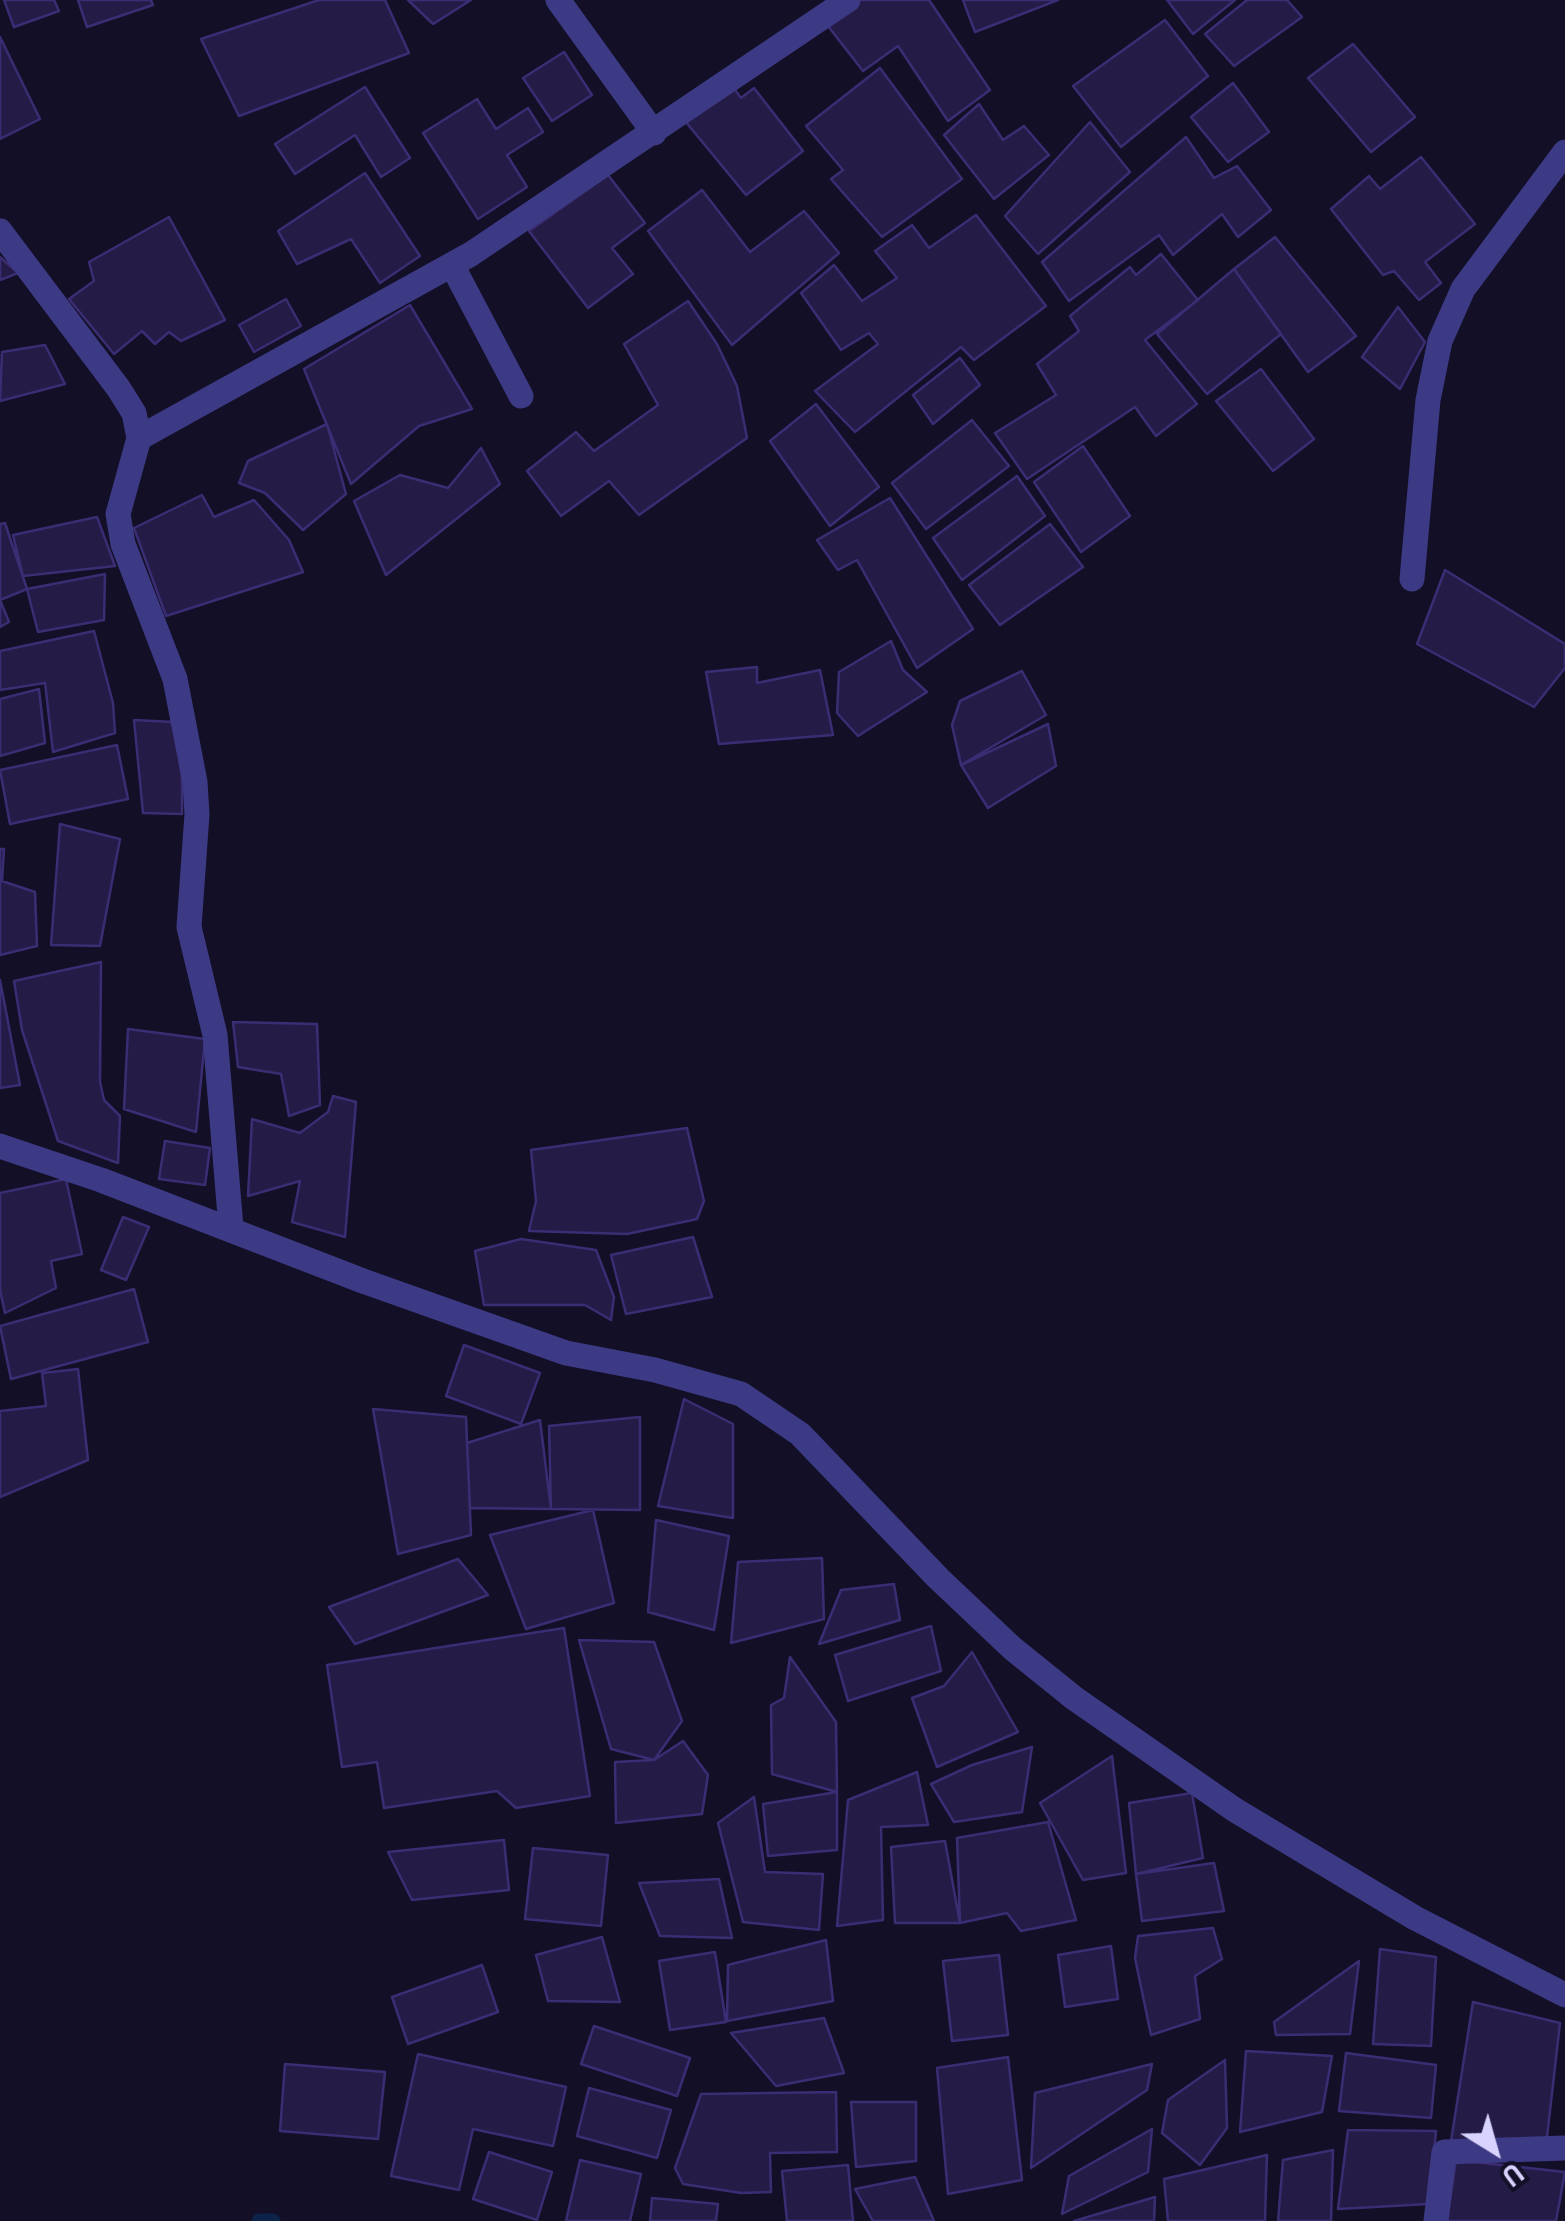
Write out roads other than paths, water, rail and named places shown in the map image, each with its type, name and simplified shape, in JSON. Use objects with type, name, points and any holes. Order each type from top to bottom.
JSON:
[{"type":"street","points":[[558,0],[654,134]]},
{"type":"street","points":[[138,438],[452,266],[654,134],[848,0]]},
{"type":"street","points":[[1412,578],[1428,400],[1440,341],[1462,289],[1565,152]]},
{"type":"street","points":[[0,231],[134,413],[138,438],[118,514],[122,544],[175,679],[195,782],[197,814],[189,927],[215,1036],[231,1228]]},
{"type":"street","points":[[452,266],[520,396]]},
{"type":"street","points":[[0,1146],[566,1352],[654,1370],[741,1394],[800,1434],[938,1578],[1012,1648],[1074,1698],[1235,1810],[1415,1918],[1565,1995]]},
{"type":"street","points":[[1436,2221],[1444,2152],[1565,2148]]},
{"type":"waterway","points":[[259,2221],[273,2221]]}]
